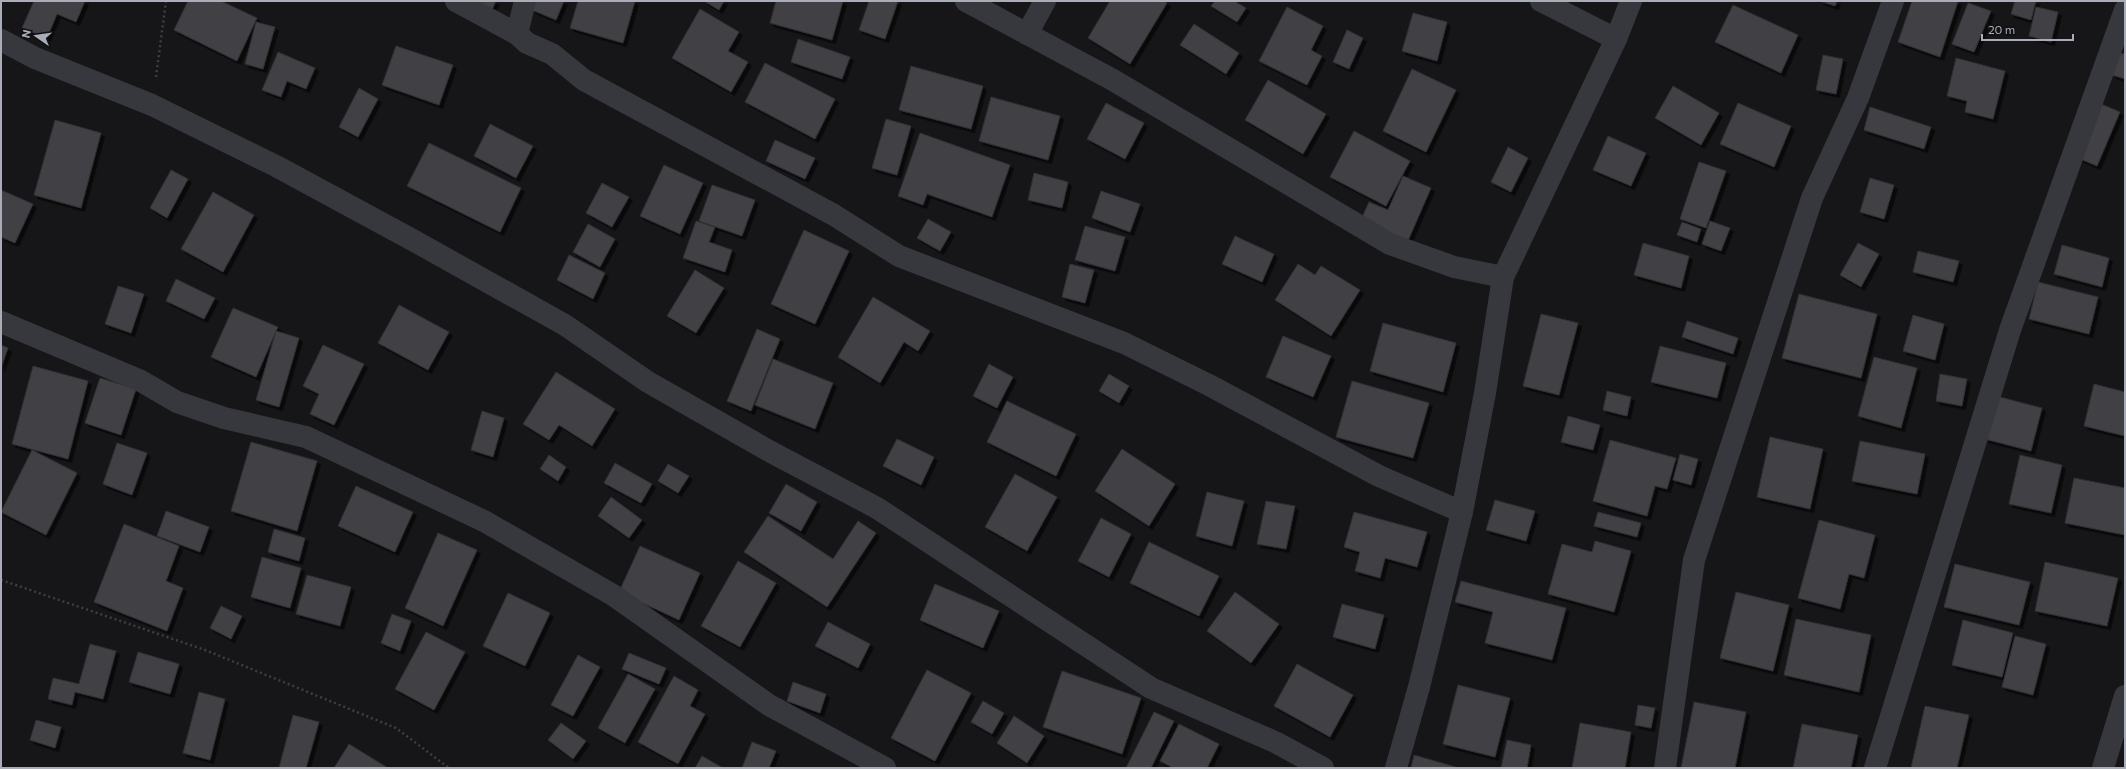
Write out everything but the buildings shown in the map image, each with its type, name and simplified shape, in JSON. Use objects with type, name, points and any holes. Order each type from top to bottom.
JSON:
[{"type":"street","points":[[456,1],[516,34],[527,43],[552,54],[584,80],[834,215],[899,256],[1124,343],[1209,385],[1379,476],[1462,512]]},
{"type":"street","points":[[516,34],[525,1]]},
{"type":"street","points":[[966,1],[1113,80],[1390,244],[1454,267],[1503,277]]},
{"type":"street","points":[[1027,34],[1045,1]]},
{"type":"street","points":[[1541,1],[1616,39]]},
{"type":"street","points":[[1396,768],[1419,687],[1462,512],[1485,393],[1503,277],[1616,39],[1631,1]]},
{"type":"street","points":[[1665,768],[1694,560],[1812,198],[1858,98],[1893,1]]},
{"type":"street","points":[[1875,768],[2010,330],[2125,10]]},
{"type":"street","points":[[1,40],[35,58],[152,105],[276,166],[409,238],[565,326],[648,382],[772,452],[877,508],[1151,688],[1275,742],[1323,768]]},
{"type":"street","points":[[1,322],[141,381],[177,402],[224,418],[306,437],[484,521],[613,595],[769,705],[885,768]]},
{"type":"street","points":[[2103,768],[2125,696]]},
{"type":"path","points":[[152,105],[166,1]]},
{"type":"path","points":[[1,580],[205,650],[396,728],[449,768]]}]
